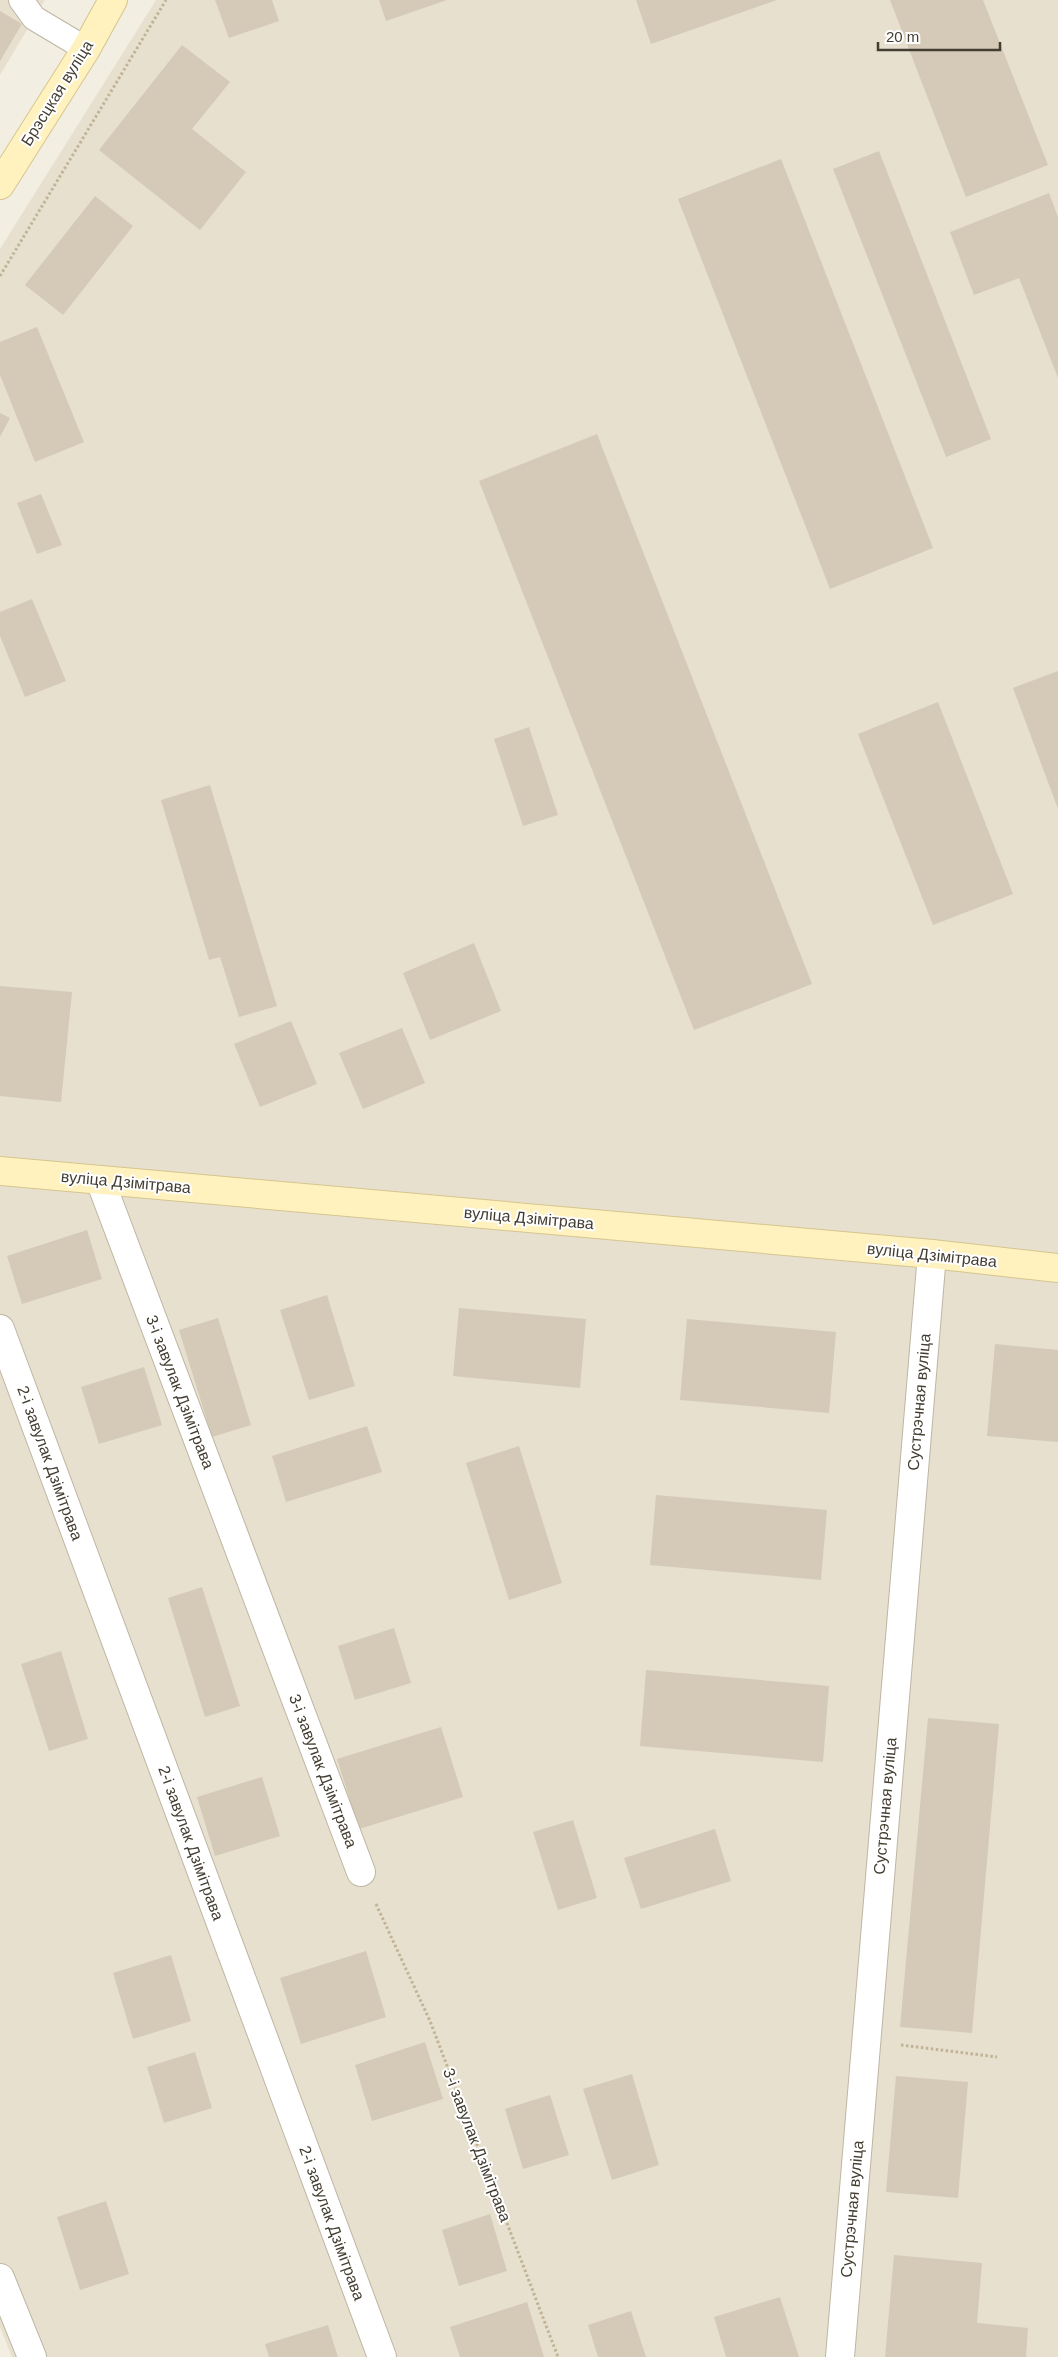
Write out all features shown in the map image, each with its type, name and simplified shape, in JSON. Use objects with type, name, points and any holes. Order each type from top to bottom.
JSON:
[{"type":"street","name":"Брэсцкая вуліца","points":[[0,185],[86,49],[113,0]]},
{"type":"street","name":"вуліца Дзімітрава","points":[[0,1171],[932,1254],[1058,1268]]},
{"type":"street","name":"3-і завулак Дзімітрава","points":[[100,1180],[361,1872]]},
{"type":"street","name":"Сустрэчная вуліца","points":[[840,2357],[932,1254]]},
{"type":"street","name":"2-і завулак Дзімітрава","points":[[0,1329],[382,2357]]},
{"type":"street","points":[[0,2278],[32,2357]]},
{"type":"lane","points":[[21,0],[34,18],[86,49]]},
{"type":"path","points":[[0,276],[166,0]]},
{"type":"path","name":"3-і завулак Дзімітрава","points":[[361,1872],[430,2021],[558,2357]]},
{"type":"path","points":[[866,2042],[997,2057]]},
{"type":"shaded area","points":[[0,0],[45,0],[0,75]]},
{"type":"shaded area","points":[[156,0],[1058,0],[1058,2357],[12,2357],[0,2327],[0,249]]},
{"type":"building","points":[[215,0],[272,0],[279,21],[229,38]]},
{"type":"building","points":[[379,0],[447,0],[386,21]]},
{"type":"building","points":[[636,0],[777,0],[651,44]]},
{"type":"building","points":[[890,0],[983,0],[1048,165],[966,197]]},
{"type":"building","points":[[0,11],[22,24],[0,61]]},
{"type":"building","points":[[182,45],[230,82],[192,129],[246,172],[200,230],[99,150]]},
{"type":"building","points":[[879,151],[991,439],[946,457],[833,169]]},
{"type":"building","points":[[781,159],[933,548],[830,589],[678,199]]},
{"type":"building","points":[[1049,193],[1058,217],[1058,378],[1019,278],[974,295],[950,232]]},
{"type":"building","points":[[95,196],[133,226],[63,315],[25,285]]},
{"type":"building","points":[[37,327],[84,442],[35,462],[0,375],[0,342]]},
{"type":"building","points":[[0,413],[10,418],[0,437]]},
{"type":"building","points":[[597,434],[812,984],[694,1030],[479,481]]},
{"type":"building","points":[[41,494],[62,545],[37,554],[17,503]]},
{"type":"building","points":[[32,599],[66,681],[25,697],[0,636],[0,612]]},
{"type":"building","points":[[1058,671],[1058,809],[1013,688]]},
{"type":"building","points":[[938,702],[1013,894],[933,925],[858,734]]},
{"type":"building","points":[[529,727],[558,815],[523,826],[494,739]]},
{"type":"building","points":[[210,785],[277,1006],[239,1017],[220,957],[209,960],[161,800]]},
{"type":"building","points":[[474,943],[501,1011],[430,1040],[403,973]]},
{"type":"building","points":[[0,986],[72,992],[61,1102],[0,1096]]},
{"type":"building","points":[[291,1021],[317,1084],[260,1107],[234,1044]]},
{"type":"building","points":[[402,1028],[425,1083],[363,1109],[339,1053]]},
{"type":"building","points":[[87,1230],[102,1279],[22,1304],[7,1256]]},
{"type":"building","points":[[327,1295],[355,1386],[309,1400],[280,1310]]},
{"type":"building","points":[[459,1308],[586,1319],[580,1388],[453,1376]]},
{"type":"building","points":[[218,1318],[251,1425],[212,1437],[179,1330]]},
{"type":"building","points":[[687,1319],[836,1332],[829,1413],[680,1400]]},
{"type":"building","points":[[995,1344],[1058,1350],[1058,1442],[987,1436]]},
{"type":"building","points":[[144,1367],[162,1425],[99,1444],[81,1387]]},
{"type":"building","points":[[367,1426],[382,1472],[286,1502],[272,1456]]},
{"type":"building","points":[[519,1446],[562,1583],[509,1600],[466,1463]]},
{"type":"building","points":[[656,1495],[827,1510],[821,1580],[650,1565]]},
{"type":"building","points":[[202,1587],[240,1706],[205,1717],[168,1598]]},
{"type":"building","points":[[394,1628],[411,1683],[355,1700],[338,1646]]},
{"type":"building","points":[[61,1651],[88,1739],[49,1751],[21,1664]]},
{"type":"building","points":[[646,1670],[829,1686],[823,1762],[640,1746]]},
{"type":"building","points":[[928,1718],[999,1724],[972,2033],[900,2027]]},
{"type":"building","points":[[441,1727],[463,1797],[359,1829],[337,1759]]},
{"type":"building","points":[[262,1777],[280,1836],[215,1856],[197,1797]]},
{"type":"building","points":[[573,1820],[597,1898],[558,1910],[533,1832]]},
{"type":"building","points":[[715,1829],[731,1881],[641,1909],[624,1858]]},
{"type":"building","points":[[366,1951],[386,2017],[301,2044],[280,1978]]},
{"type":"building","points":[[171,1955],[191,2021],[133,2039],[113,1973]]},
{"type":"building","points":[[425,2042],[443,2099],[372,2121],[355,2065]]},
{"type":"building","points":[[195,2052],[212,2108],[164,2123],[147,2067]]},
{"type":"building","points":[[632,2074],[659,2165],[612,2180],[583,2089]]},
{"type":"building","points":[[896,2076],[968,2082],[958,2198],[886,2192]]},
{"type":"building","points":[[550,2095],[569,2155],[523,2169],[505,2109]]},
{"type":"building","points":[[106,2201],[129,2274],[80,2290],[57,2217]]},
{"type":"building","points":[[490,2214],[507,2271],[459,2286],[442,2230]]},
{"type":"building","points":[[894,2255],[982,2263],[977,2323],[1028,2328],[1026,2357],[885,2357]]},
{"type":"building","points":[[780,2297],[799,2357],[726,2357],[714,2317]]},
{"type":"building","points":[[527,2302],[544,2357],[460,2357],[450,2327]]},
{"type":"building","points":[[631,2311],[646,2357],[598,2357],[588,2325]]},
{"type":"building","points":[[328,2325],[338,2357],[269,2357],[265,2344]]}]
